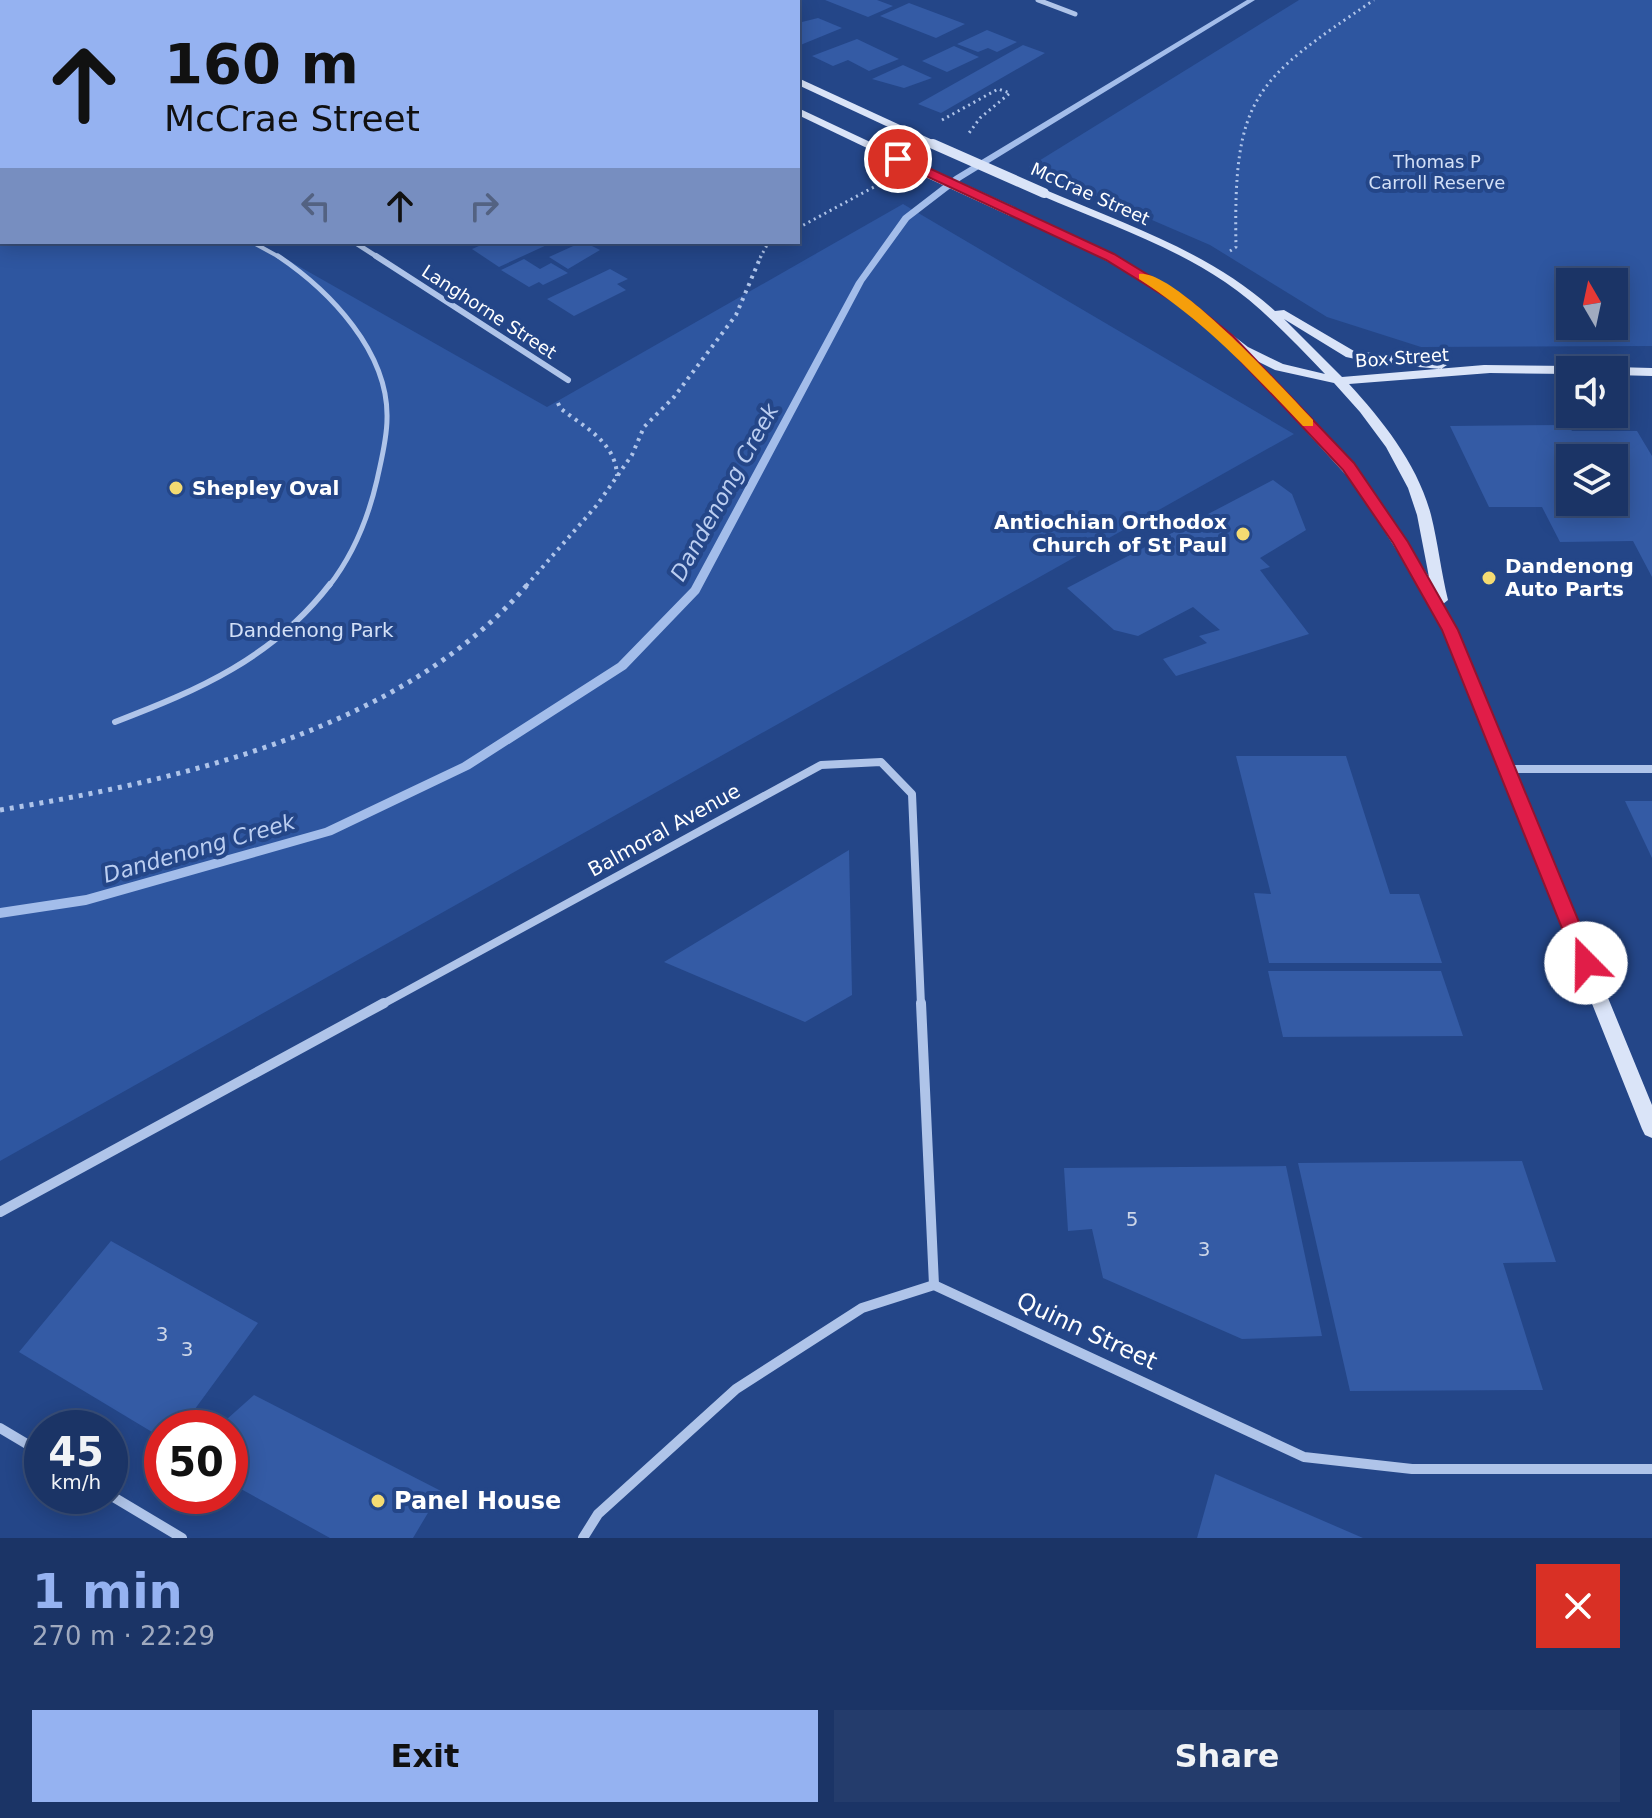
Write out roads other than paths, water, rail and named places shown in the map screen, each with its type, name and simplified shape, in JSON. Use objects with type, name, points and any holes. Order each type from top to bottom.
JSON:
[{"type":"main road","name":"McCrae Street","points":[[800,82],[1199,262],[1251,294],[1341,381],[1379,427],[1415,489],[1428,525],[1436,581],[1450,630]]},
{"type":"main road","points":[[800,112],[1135,271],[1182,301],[1228,339],[1355,475],[1400,542],[1450,630],[1509,769],[1652,1129]]},
{"type":"main road","name":"Box Street","points":[[1251,294],[1350,354],[1491,369],[1556,370]]},
{"type":"main road","name":"Box Street","points":[[1228,339],[1279,367],[1341,381],[1491,369]]},
{"type":"main road","points":[[1628,371],[1652,372]]},
{"type":"street","points":[[1038,0],[1075,14]]},
{"type":"street","name":"Langhorne Street","points":[[357,244],[568,380]]},
{"type":"street","name":"Balmoral Avenue","points":[[0,1212],[821,765],[881,762],[912,794],[934,1285]]},
{"type":"street","points":[[1509,769],[1652,769]]},
{"type":"street","points":[[583,1538],[598,1514],[736,1389],[862,1308],[934,1285]]},
{"type":"street","name":"Quinn Street","points":[[934,1285],[1304,1457],[1412,1469],[1652,1469]]},
{"type":"street","points":[[0,1428],[24,1442]]},
{"type":"street","points":[[128,1506],[182,1538]]},
{"type":"lane","points":[[115,722],[229,674],[271,641],[310,607],[345,565],[371,510],[388,414],[382,383],[373,362],[354,329],[305,276],[282,258],[256,244]]},
{"type":"waterway","name":"Dandenong Creek","points":[[0,913],[86,900],[328,832],[466,766],[622,666],[695,590],[860,282],[906,218],[958,178],[1252,0]]},
{"type":"place","name":"Shepley Oval","points":[[176,488]]},
{"type":"place","name":"Antiochian Orthodox Church of St Paul","points":[[1243,534]]},
{"type":"place","name":"Dandenong Auto Parts","points":[[1489,578]]},
{"type":"place","name":"Panel House","points":[[378,1501]]},
{"type":"park label","name":"Thomas P Carroll Reserve","points":[[1437,172]]},
{"type":"park label","name":"Dandenong Park","points":[[311,630]]}]
